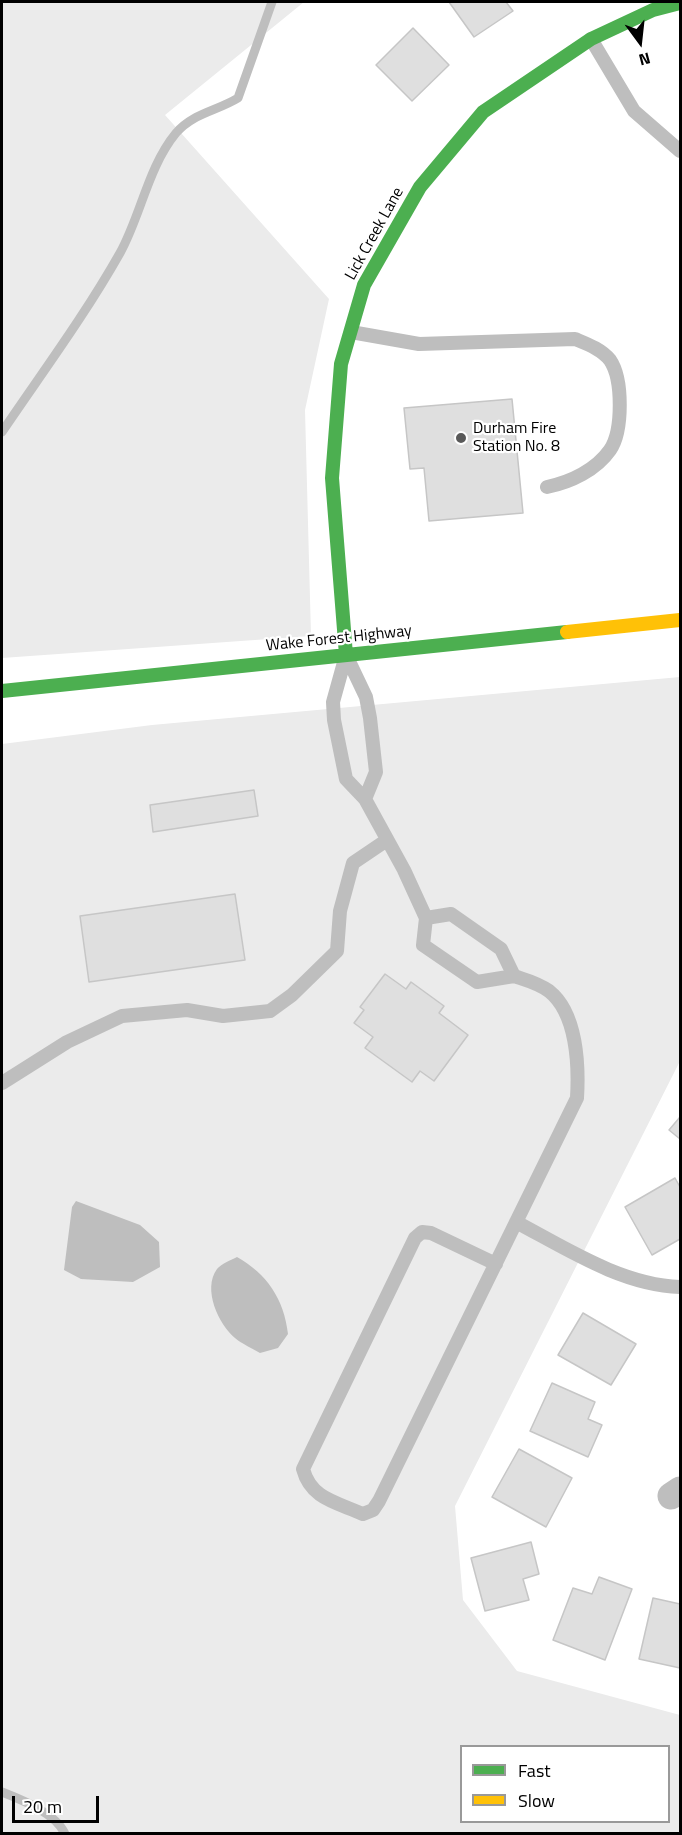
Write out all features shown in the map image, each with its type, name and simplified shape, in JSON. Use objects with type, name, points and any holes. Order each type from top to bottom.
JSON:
[{"type":"main road","name":"Lick Creek Lane","points":[[346,655],[332,478],[341,364],[364,285],[420,187],[483,112],[591,39],[652,10],[681,3]]},
{"type":"main road","name":"Wake Forest Highway","points":[[2,691],[681,620]]},
{"type":"lane","points":[[591,39],[634,111],[681,151]]},
{"type":"lane","points":[[351,332],[419,344],[574,339],[592,345],[610,360],[616,376],[620,407],[616,432],[610,449],[593,467],[580,476],[547,487]]},
{"type":"lane","points":[[346,655],[333,702],[334,720],[346,779],[365,799],[426,918],[423,945],[477,982],[514,976],[536,983],[549,991],[559,1002],[574,1044],[579,1075],[577,1098],[496,1264],[373,1510],[363,1514],[313,1491],[307,1483],[303,1469],[415,1238],[422,1232],[431,1233],[496,1264]]},
{"type":"lane","points":[[346,655],[366,697],[370,718],[376,772],[365,799]]},
{"type":"lane","points":[[2,1083],[67,1042],[122,1016],[187,1010],[223,1016],[270,1011],[292,995],[337,951],[340,911],[353,862],[387,840]]},
{"type":"lane","points":[[426,918],[451,914],[501,949],[514,976]]},
{"type":"lane","points":[[516,1222],[587,1260],[648,1283],[681,1287]]},
{"type":"shaded area","points":[[2,2],[304,2],[165,115],[329,299],[305,410],[311,636],[2,658]]},
{"type":"shaded area","points":[[680,677],[680,1061],[455,1506],[463,1600],[517,1671],[680,1715],[680,1833],[2,1833],[2,744],[152,725]]},
{"type":"shaded area","points":[[76,1201],[140,1225],[159,1242],[160,1267],[133,1282],[81,1279],[64,1270],[72,1207]]},
{"type":"shaded area","points":[[237,1257],[257,1271],[265,1280],[283,1310],[288,1334],[278,1348],[260,1353],[235,1338],[218,1316],[212,1296],[213,1277],[219,1267]]},
{"type":"building","points":[[449,2],[506,2],[513,11],[474,37]]},
{"type":"building","points":[[413,28],[449,65],[412,101],[376,65]]},
{"type":"building","name":"Durham Fire Station No. 8","points":[[512,399],[523,513],[429,521],[424,468],[410,469],[404,408]]},
{"type":"building","points":[[254,790],[258,816],[153,832],[150,805]]},
{"type":"building","points":[[235,894],[245,960],[89,982],[80,916]]},
{"type":"building","points":[[385,974],[406,989],[411,982],[444,1006],[439,1013],[468,1035],[434,1081],[420,1071],[412,1082],[365,1048],[373,1037],[354,1023],[364,1010],[360,1007]]},
{"type":"building","points":[[680,1117],[680,1139],[669,1130]]},
{"type":"building","points":[[675,1178],[680,1187],[680,1239],[652,1255],[625,1207]]},
{"type":"building","points":[[583,1313],[636,1344],[611,1385],[558,1355]]},
{"type":"building","points":[[552,1383],[595,1402],[588,1419],[602,1425],[588,1457],[530,1431]]},
{"type":"building","points":[[519,1449],[572,1478],[546,1527],[492,1497]]},
{"type":"building","points":[[531,1542],[539,1574],[523,1579],[529,1600],[485,1611],[471,1558]]},
{"type":"building","points":[[599,1577],[632,1589],[605,1660],[553,1640],[573,1588],[592,1594]]},
{"type":"building","points":[[653,1598],[680,1604],[680,1668],[639,1659]]},
{"type":"waterway","points":[[2,432],[107,276],[134,223],[166,146],[190,121],[238,98],[272,2]]},
{"type":"waterway","points":[[2,1792],[46,1814],[61,1826],[65,1834]]},
{"type":"traffic: fast","points":[[346,655],[332,478],[341,364],[364,285],[420,187],[483,112],[591,39],[653,10],[680,3]]},
{"type":"traffic: fast","points":[[2,691],[567,632]]},
{"type":"traffic: slow","points":[[567,632],[680,620]]},
{"type":"place","name":"Durham Fire Station No. 8","points":[[461,438]]}]
